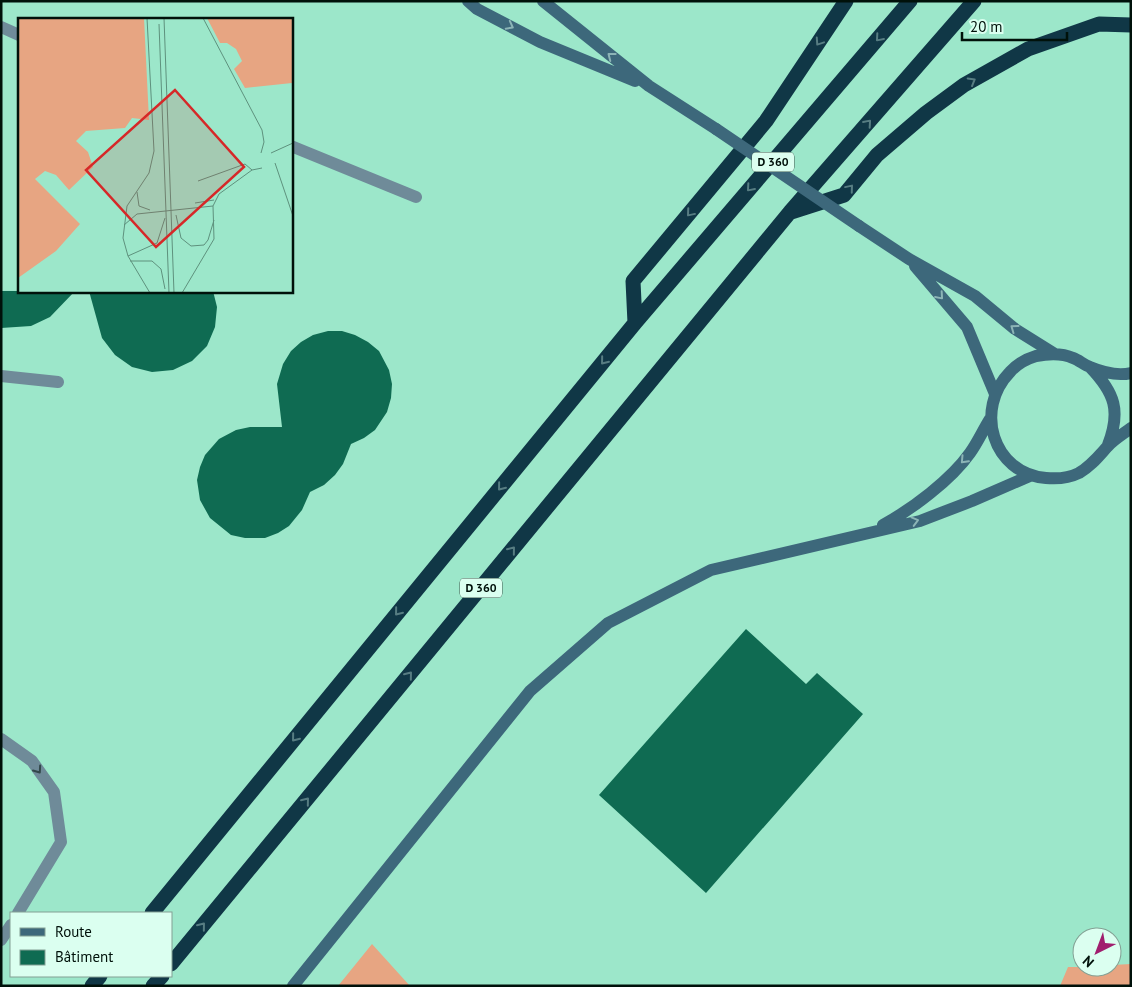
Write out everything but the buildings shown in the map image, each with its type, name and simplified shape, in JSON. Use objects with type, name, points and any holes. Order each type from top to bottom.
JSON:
[{"type":"highway","points":[[635,323],[633,281],[766,121],[846,1]]},
{"type":"highway","name":"D 360","points":[[153,912],[635,323],[910,1]]},
{"type":"highway","name":"D 360","points":[[172,963],[790,212],[974,1]]},
{"type":"highway","points":[[790,212],[844,195],[877,155],[926,113],[964,85],[1028,49],[1099,24],[1131,25]]},
{"type":"street","points":[[468,1],[477,9],[540,42],[649,86]]},
{"type":"street","points":[[543,1],[558,15],[649,86],[909,259],[975,296],[1015,329],[1055,354],[1073,358],[1090,367],[1121,375],[1131,373]]},
{"type":"street","points":[[1,27],[18,34]]},
{"type":"street","points":[[292,146],[416,197]]},
{"type":"street","points":[[909,259],[967,327],[994,394]]},
{"type":"street","points":[[1055,354],[1034,357],[1015,366],[1001,381],[994,394],[990,419],[994,437],[1003,454],[1018,468],[1032,475],[1057,479],[1078,474],[1095,462],[1108,446],[1131,428]]},
{"type":"street","points":[[1090,367],[1104,381],[1113,400],[1115,415],[1113,431],[1108,446]]},
{"type":"street","points":[[1,376],[58,382]]},
{"type":"street","points":[[868,533],[901,515],[939,486],[970,454],[990,419]]},
{"type":"street","points":[[293,986],[530,691],[608,622],[711,570],[920,520],[972,501],[1032,475]]},
{"type":"street","points":[[1,739],[32,761],[54,792],[61,842],[19,912]]},
{"type":"street","points":[[1,940],[10,926]]},
{"type":"shaded area","points":[[372,944],[410,986],[338,986]]},
{"type":"shaded area","points":[[1122,964],[1131,964],[1131,986],[1060,986],[1068,967],[1072,967],[1072,977],[1122,977]]}]
